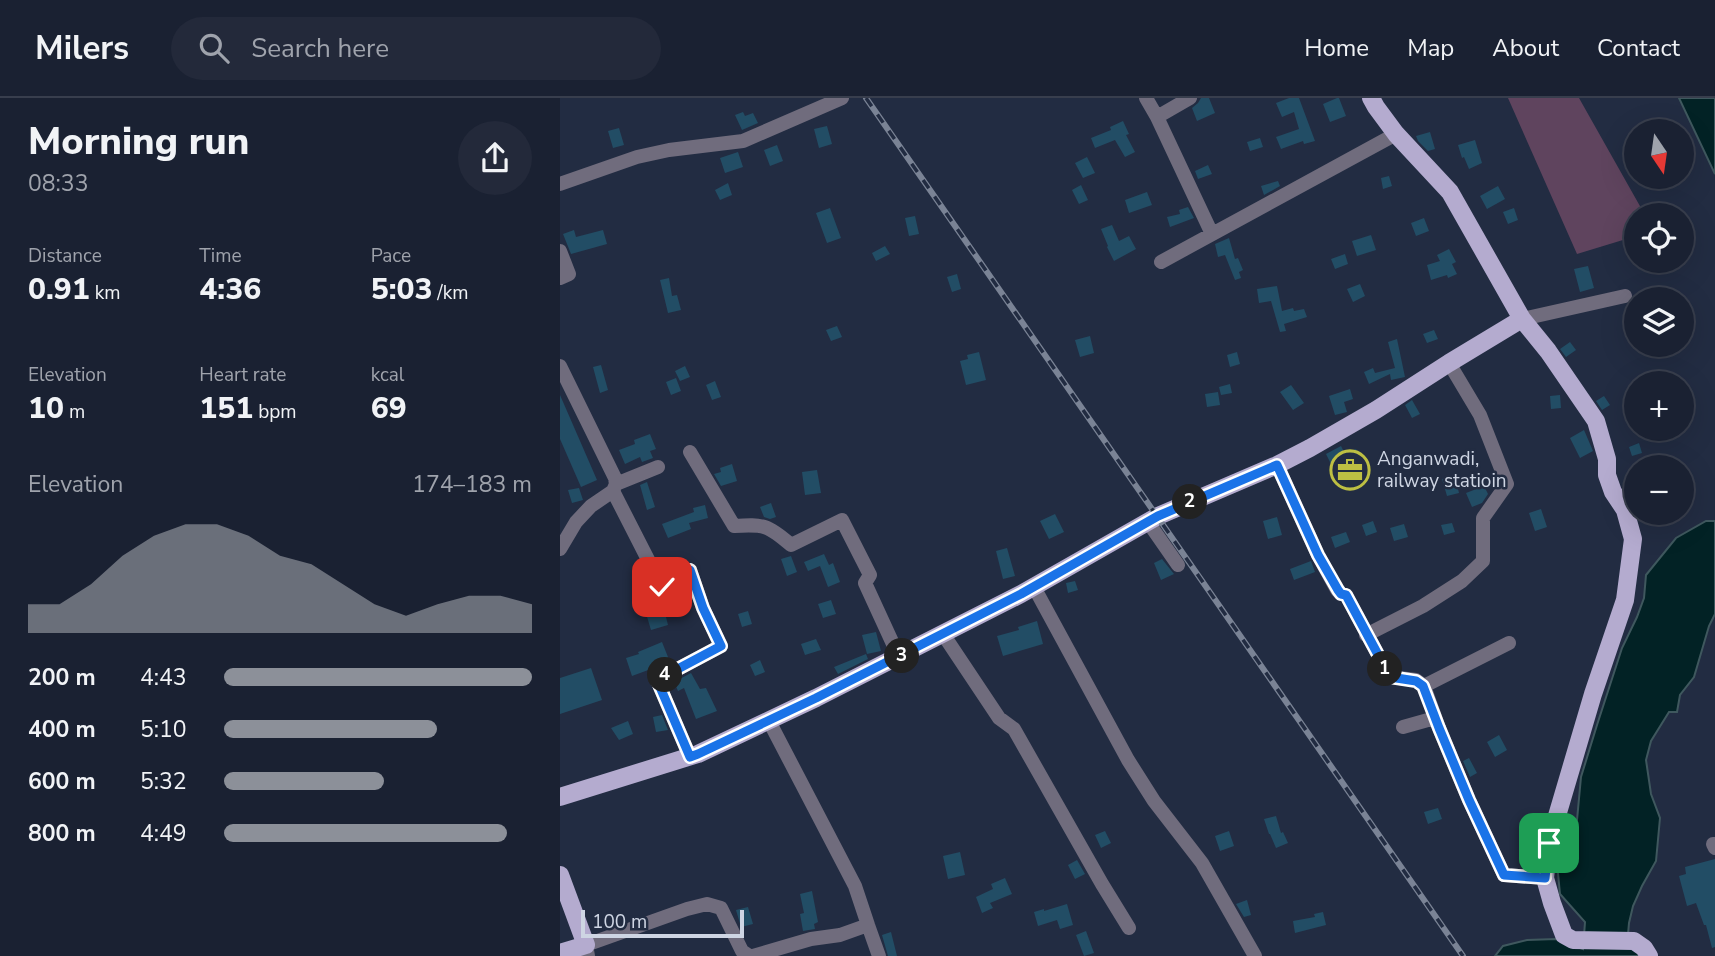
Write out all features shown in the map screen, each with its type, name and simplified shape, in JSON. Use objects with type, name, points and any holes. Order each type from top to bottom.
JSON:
[{"type":"main road","points":[[1371,98],[1396,134],[1450,192],[1522,319],[1548,351],[1596,421],[1605,450],[1607,475],[1625,510],[1633,539],[1625,600],[1564,790],[1549,843],[1545,878],[1564,935],[1573,940],[1634,941],[1644,947],[1649,956]]},
{"type":"main road","points":[[560,797],[690,757],[899,657],[1034,587],[1158,516],[1277,465],[1377,410],[1522,319]]},
{"type":"main road","points":[[560,875],[587,950],[560,953]]},
{"type":"street","points":[[560,184],[636,157],[743,141],[842,98]]},
{"type":"street","points":[[1146,98],[1212,234]]},
{"type":"street","points":[[1157,117],[1190,98]]},
{"type":"street","points":[[1161,262],[1396,134]]},
{"type":"street","points":[[560,251],[569,274],[560,278]]},
{"type":"street","points":[[1522,319],[1624,296]]},
{"type":"street","points":[[1366,635],[1423,606],[1462,581],[1483,561],[1483,518],[1507,484],[1480,415],[1449,363]]},
{"type":"street","points":[[560,366],[615,478],[614,487],[662,587],[690,570],[703,608],[721,646],[657,680],[690,757]]},
{"type":"street","points":[[690,452],[734,526],[759,525],[777,533],[791,545],[842,520],[870,575],[865,583],[899,657]]},
{"type":"street","points":[[1277,465],[1318,555],[1338,590],[1346,595],[1390,677],[1416,681],[1423,686],[1469,800],[1504,875],[1545,878]]},
{"type":"street","points":[[560,549],[576,522],[591,506],[614,487],[658,467]]},
{"type":"street","points":[[1148,522],[1178,565]]},
{"type":"street","points":[[1034,587],[1128,760],[1154,801],[1202,863],[1255,956]]},
{"type":"street","points":[[943,634],[999,718],[1014,729],[1129,928]]},
{"type":"street","points":[[1423,686],[1509,643]]},
{"type":"street","points":[[1403,727],[1435,718]]},
{"type":"street","points":[[769,721],[855,886],[879,956]]},
{"type":"street","points":[[587,950],[687,909],[706,904],[721,908],[743,954],[754,956],[811,939],[840,935],[868,925]]},
{"type":"shaded area","points":[[1508,98],[1579,98],[1624,178],[1624,189],[1630,189],[1638,203],[1624,203],[1624,240],[1577,254]]},
{"type":"shaded area","points":[[1679,98],[1715,98],[1715,174],[1694,130],[1694,119],[1689,119]]},
{"type":"shaded area","points":[[1706,521],[1715,521],[1715,614],[1694,677],[1680,695],[1677,712],[1669,712],[1651,741],[1646,760],[1651,794],[1660,818],[1656,861],[1633,906],[1627,946],[1646,956],[1495,956],[1503,946],[1527,940],[1556,939],[1583,949],[1585,922],[1560,894],[1557,863],[1577,820],[1581,777],[1622,648],[1644,598],[1646,575],[1676,538]]},
{"type":"building","points":[[1201,98],[1209,98],[1215,113],[1197,121],[1192,108]]},
{"type":"building","points":[[1289,98],[1299,98],[1315,141],[1304,144],[1303,141],[1281,149],[1276,137],[1299,129],[1294,112],[1282,117],[1276,103]]},
{"type":"building","points":[[1337,98],[1346,116],[1330,122],[1323,104]]},
{"type":"building","points":[[743,112],[745,116],[753,113],[758,123],[742,130],[735,115]]},
{"type":"building","points":[[1123,121],[1129,134],[1126,135],[1135,152],[1125,157],[1115,140],[1095,148],[1091,138],[1111,130],[1110,127]]},
{"type":"building","points":[[827,126],[832,144],[819,148],[814,129]]},
{"type":"building","points":[[619,128],[624,145],[613,148],[608,131]]},
{"type":"building","points":[[1430,132],[1435,149],[1428,151],[1416,136]]},
{"type":"building","points":[[1260,138],[1263,147],[1250,151],[1247,142]]},
{"type":"building","points":[[1475,140],[1482,163],[1469,169],[1458,145]]},
{"type":"building","points":[[777,145],[783,161],[770,166],[764,150]]},
{"type":"building","points":[[738,152],[743,167],[725,173],[720,158]]},
{"type":"building","points":[[1087,157],[1095,173],[1083,178],[1075,163]]},
{"type":"building","points":[[1208,165],[1212,174],[1198,179],[1195,171]]},
{"type":"building","points":[[1389,176],[1392,186],[1383,189],[1381,178]]},
{"type":"building","points":[[1278,181],[1280,186],[1264,195],[1261,186]]},
{"type":"building","points":[[728,183],[732,195],[720,200],[715,190]]},
{"type":"building","points":[[1081,185],[1088,200],[1079,204],[1072,190]]},
{"type":"building","points":[[1498,186],[1505,199],[1487,209],[1480,196]]},
{"type":"building","points":[[1147,192],[1152,205],[1129,213],[1125,200]]},
{"type":"building","points":[[1188,207],[1194,218],[1170,227],[1167,217],[1180,214],[1179,210]]},
{"type":"building","points":[[830,208],[841,238],[827,243],[816,213]]},
{"type":"building","points":[[1514,208],[1518,220],[1508,224],[1503,212]]},
{"type":"building","points":[[915,216],[919,234],[909,236],[905,218]]},
{"type":"building","points":[[1424,218],[1429,231],[1416,236],[1411,223]]},
{"type":"building","points":[[1112,225],[1119,241],[1129,236],[1136,249],[1114,261],[1101,229]]},
{"type":"building","points":[[574,230],[576,237],[603,230],[607,244],[571,254],[563,234]]},
{"type":"building","points":[[1371,235],[1376,250],[1357,256],[1352,241]]},
{"type":"building","points":[[1229,238],[1235,259],[1238,258],[1243,270],[1239,272],[1241,278],[1235,280],[1225,255],[1218,257],[1215,244]]},
{"type":"building","points":[[885,246],[890,254],[876,261],[872,253]]},
{"type":"building","points":[[1449,249],[1456,262],[1452,264],[1457,274],[1431,280],[1427,265],[1440,261],[1437,255]]},
{"type":"building","points":[[1345,254],[1348,264],[1335,269],[1331,259]]},
{"type":"building","points":[[1588,266],[1594,288],[1580,292],[1574,269]]},
{"type":"building","points":[[957,274],[961,289],[952,292],[947,277]]},
{"type":"building","points":[[669,278],[672,296],[677,295],[681,310],[668,313],[660,280]]},
{"type":"building","points":[[1360,284],[1365,296],[1353,302],[1347,289]]},
{"type":"building","points":[[1277,286],[1282,311],[1304,309],[1307,317],[1284,324],[1286,331],[1280,332],[1271,301],[1259,303],[1257,289]]},
{"type":"building","points":[[837,326],[842,337],[831,341],[826,330]]},
{"type":"building","points":[[1434,330],[1438,339],[1427,343],[1423,334]]},
{"type":"building","points":[[1090,336],[1094,353],[1080,357],[1075,340]]},
{"type":"building","points":[[1397,339],[1405,377],[1391,380],[1390,374],[1369,384],[1364,372],[1373,368],[1375,373],[1395,368],[1388,342]]},
{"type":"building","points":[[1570,342],[1576,350],[1566,357],[1560,349]]},
{"type":"building","points":[[979,352],[986,380],[966,385],[960,361],[968,359],[967,355]]},
{"type":"building","points":[[1237,352],[1240,364],[1230,367],[1227,355]]},
{"type":"building","points":[[601,365],[608,390],[600,393],[593,367]]},
{"type":"building","points":[[685,366],[690,377],[680,381],[675,371]]},
{"type":"building","points":[[676,378],[681,391],[671,395],[666,382]]},
{"type":"building","points":[[715,381],[721,397],[712,400],[706,385]]},
{"type":"building","points":[[1230,384],[1232,393],[1221,395],[1219,387]]},
{"type":"building","points":[[1291,385],[1304,403],[1293,410],[1280,392]]},
{"type":"building","points":[[1350,389],[1353,399],[1344,402],[1347,412],[1335,415],[1329,396]]},
{"type":"building","points":[[1218,392],[1220,405],[1207,407],[1205,394]]},
{"type":"building","points":[[560,395],[597,480],[581,487],[560,439]]},
{"type":"building","points":[[1560,395],[1561,408],[1551,409],[1550,396]]},
{"type":"building","points":[[1604,396],[1610,405],[1602,410],[1596,401]]},
{"type":"building","points":[[1412,400],[1420,414],[1412,418],[1405,405]]},
{"type":"building","points":[[1584,430],[1593,451],[1580,458],[1570,438]]},
{"type":"building","points":[[650,434],[656,449],[650,451],[653,458],[642,462],[640,457],[625,464],[619,450]]},
{"type":"building","points":[[1639,443],[1642,453],[1632,455],[1629,447]]},
{"type":"building","name":"Anganwadi, railway statioin","points":[[1341,446],[1345,454],[1356,449],[1369,477],[1341,484],[1326,454]]},
{"type":"building","points":[[732,464],[737,481],[721,486],[714,474],[721,472],[720,468]]},
{"type":"building","points":[[817,470],[821,493],[805,495],[802,472]]},
{"type":"building","points":[[1455,476],[1459,493],[1447,496],[1442,479]]},
{"type":"building","points":[[647,482],[655,507],[647,510],[640,485]]},
{"type":"building","points":[[1484,486],[1488,494],[1482,503],[1472,507],[1466,493]]},
{"type":"building","points":[[579,488],[583,500],[572,503],[568,490]]},
{"type":"building","points":[[771,503],[776,517],[770,519],[764,517],[760,507]]},
{"type":"building","points":[[705,505],[708,518],[689,523],[691,529],[668,538],[662,524],[694,512],[693,508]]},
{"type":"building","points":[[1541,509],[1547,527],[1535,531],[1529,513]]},
{"type":"building","points":[[1055,514],[1064,532],[1049,539],[1040,521]]},
{"type":"building","points":[[1277,517],[1282,535],[1268,539],[1263,521]]},
{"type":"building","points":[[1373,521],[1377,532],[1366,536],[1362,525]]},
{"type":"building","points":[[1452,523],[1455,532],[1444,535],[1441,525]]},
{"type":"building","points":[[1404,524],[1408,537],[1394,541],[1390,528]]},
{"type":"building","points":[[1346,532],[1350,542],[1335,548],[1331,537]]},
{"type":"building","points":[[1007,548],[1015,576],[1003,579],[996,551]]},
{"type":"building","points":[[824,554],[829,565],[833,563],[840,582],[828,587],[820,566],[808,571],[804,562]]},
{"type":"building","points":[[791,556],[797,572],[787,576],[781,559]]},
{"type":"building","points":[[1162,559],[1174,574],[1161,580],[1154,563]]},
{"type":"building","points":[[1311,561],[1315,572],[1294,580],[1290,569]]},
{"type":"building","points":[[1075,581],[1078,590],[1068,593],[1066,583]]},
{"type":"building","points":[[831,600],[836,614],[823,618],[818,604]]},
{"type":"building","points":[[663,605],[668,625],[651,630],[645,610]]},
{"type":"building","points":[[748,611],[752,624],[742,627],[738,614]]},
{"type":"building","points":[[1037,621],[1043,644],[1003,656],[997,636],[1019,630],[1018,627]]},
{"type":"building","points":[[876,632],[881,651],[867,654],[862,635]]},
{"type":"building","points":[[816,639],[821,650],[805,655],[801,644]]},
{"type":"building","points":[[662,642],[670,662],[632,676],[626,658]]},
{"type":"building","points":[[866,654],[868,659],[838,674],[834,667]]},
{"type":"building","points":[[760,660],[765,672],[755,676],[750,665]]},
{"type":"building","points":[[591,668],[602,700],[560,714],[560,678]]},
{"type":"building","points":[[691,673],[700,689],[706,688],[717,711],[696,719],[684,688],[678,691],[674,682]]},
{"type":"building","points":[[662,715],[668,730],[656,732],[653,717]]},
{"type":"building","points":[[628,721],[633,734],[619,740],[611,728]]},
{"type":"building","points":[[1499,735],[1507,750],[1495,757],[1487,742]]},
{"type":"building","points":[[1469,758],[1477,773],[1470,777],[1463,761]]},
{"type":"building","points":[[1438,808],[1442,819],[1428,824],[1424,812]]},
{"type":"building","points":[[1276,816],[1281,833],[1283,832],[1288,843],[1276,848],[1264,819]]},
{"type":"building","points":[[1105,831],[1111,843],[1101,848],[1095,835]]},
{"type":"building","points":[[1229,831],[1234,846],[1220,851],[1215,836]]},
{"type":"building","points":[[960,852],[965,875],[948,879],[943,856]]},
{"type":"building","points":[[1715,859],[1715,947],[1712,948],[1696,903],[1687,906],[1679,876],[1686,874],[1685,867]]},
{"type":"building","points":[[1077,860],[1085,874],[1075,879],[1068,865]]},
{"type":"building","points":[[1005,878],[1012,894],[990,903],[993,908],[982,913],[976,897],[993,889],[991,884]]},
{"type":"building","points":[[812,891],[818,922],[814,924],[815,929],[803,931],[800,914],[804,913],[800,894]]},
{"type":"building","points":[[1247,900],[1251,915],[1244,917],[1236,904]]},
{"type":"building","points":[[1067,904],[1073,925],[1060,929],[1057,920],[1038,926],[1034,912]]},
{"type":"building","points":[[748,907],[753,924],[741,927],[736,910]]},
{"type":"building","points":[[1323,912],[1326,925],[1295,933],[1293,921],[1315,917],[1314,914]]},
{"type":"building","points":[[1086,931],[1094,953],[1084,956],[1076,935]]},
{"type":"building","points":[[891,932],[897,956],[888,956],[882,935]]},
{"type":"railway","points":[[866,98],[1463,956]]},
{"type":"place","name":"Anganwadi, railway statioin","points":[[1350,470]]},
{"type":"route","points":[[662,587],[690,570],[703,608],[721,646],[657,680],[690,757],[899,657],[1021,594],[1158,516],[1277,465],[1318,555],[1338,590],[1346,595],[1390,677],[1416,681],[1423,686],[1469,800],[1504,875],[1545,878],[1549,843]]}]
